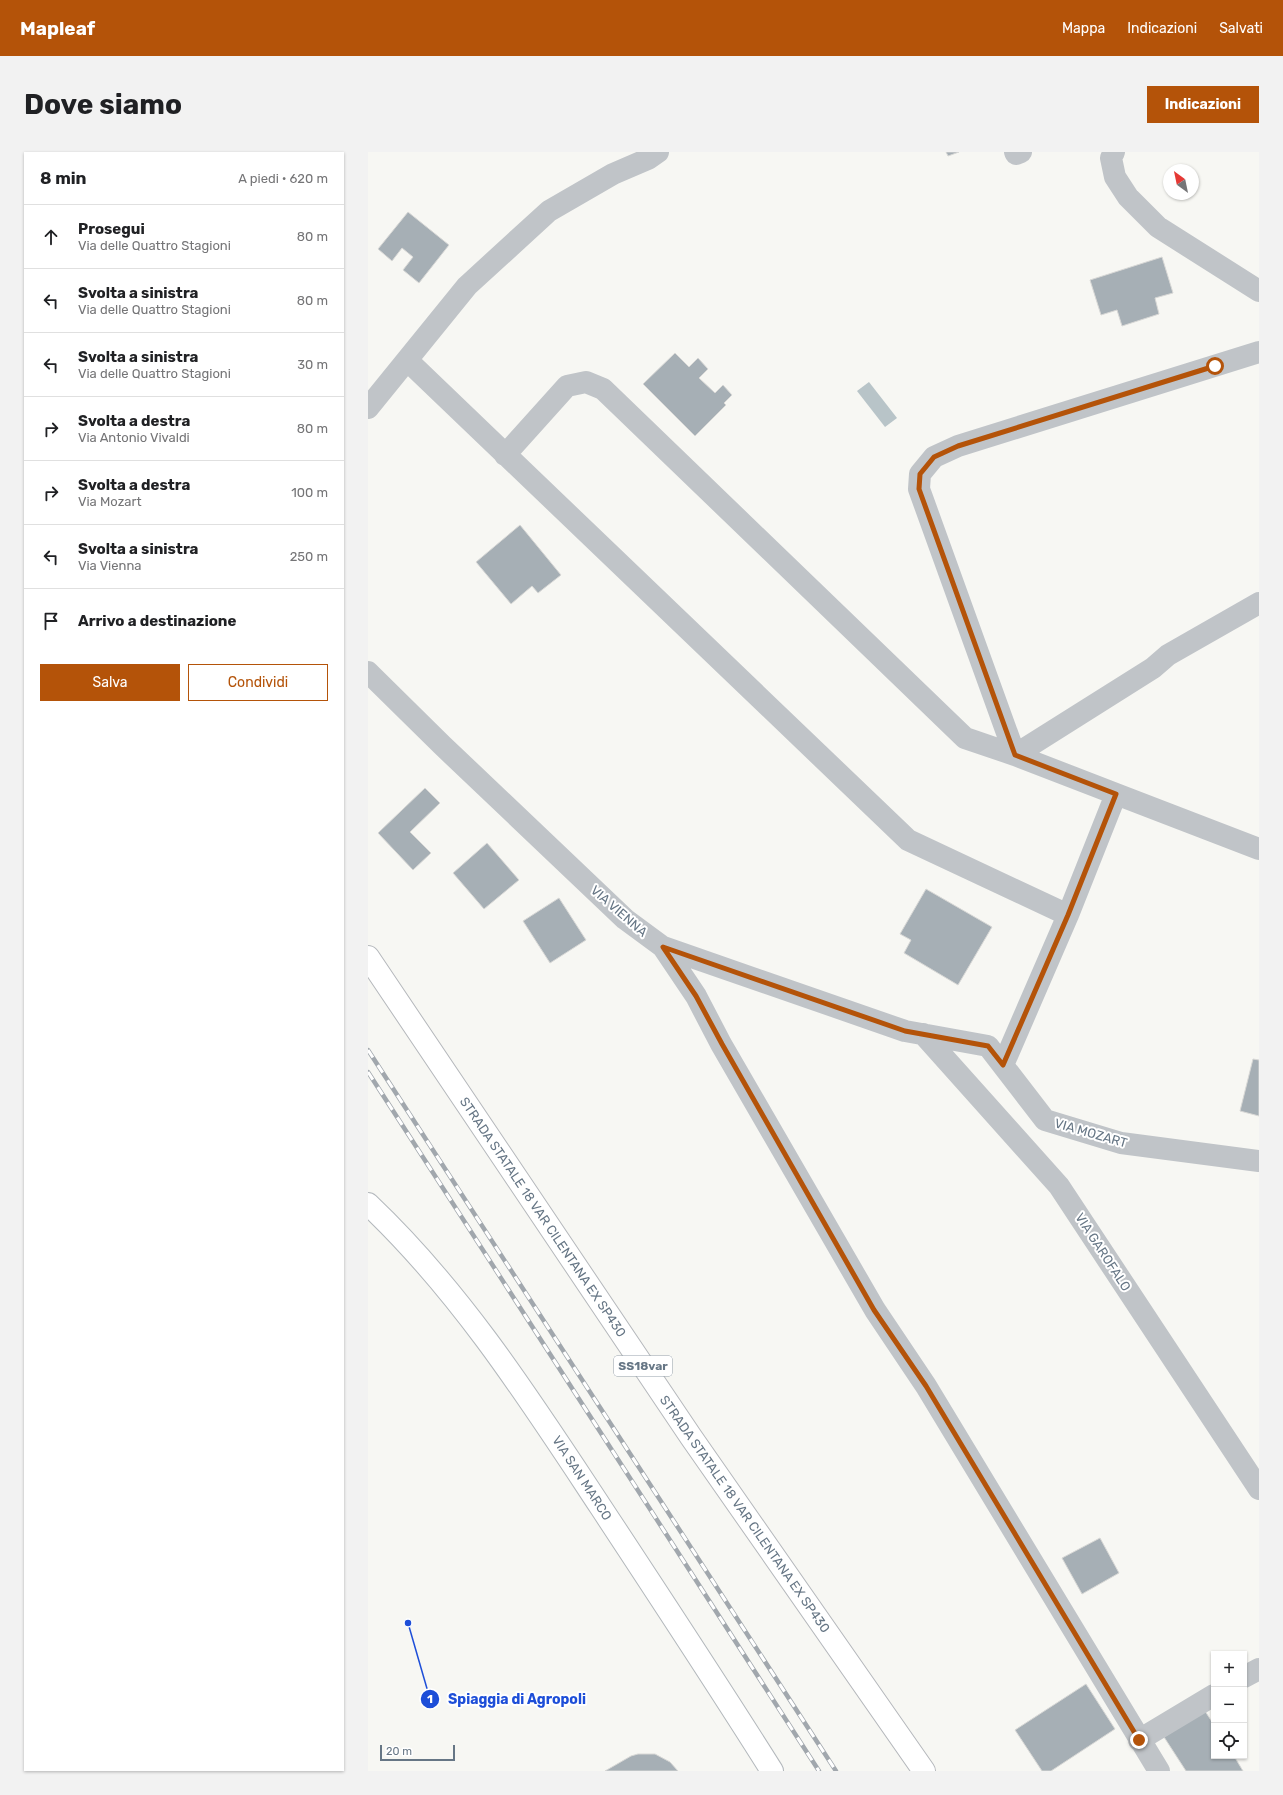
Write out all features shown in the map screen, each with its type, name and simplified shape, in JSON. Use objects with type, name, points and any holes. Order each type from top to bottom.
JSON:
[{"type":"main road","name":"STRADA STATALE 18 VAR CILENTANA EX SP430","points":[[368,957],[691,1437],[924,1771]]},
{"type":"main road","name":"VIA SAN MARCO","points":[[368,1204],[399,1234],[458,1301],[527,1394],[730,1704],[772,1771]]},
{"type":"street","points":[[368,408],[467,286],[549,211],[613,174],[648,159],[658,152]]},
{"type":"street","points":[[1015,152],[1016,154],[1020,152]]},
{"type":"street","points":[[1114,152],[1111,158],[1115,177],[1128,196],[1158,228],[1259,291]]},
{"type":"street","points":[[1015,755],[919,489],[920,474],[934,457],[958,446],[1259,352]]},
{"type":"street","points":[[407,360],[908,840],[1068,915]]},
{"type":"street","points":[[505,455],[567,386],[586,382],[603,389],[965,738],[1015,755],[1259,849]]},
{"type":"street","points":[[1015,755],[1153,668],[1168,655],[1259,603]]},
{"type":"street","name":"VIA VIENNA","points":[[368,672],[442,746],[625,919],[663,947],[696,996],[874,1310],[926,1386],[1139,1740],[1160,1771]]},
{"type":"street","points":[[1003,1065],[1068,915],[1116,794]]},
{"type":"street","name":"VIA MOZART","points":[[663,947],[905,1031],[988,1046],[1045,1120],[1121,1143],[1259,1162]]},
{"type":"street","name":"VIA GAROFALO","points":[[923,1034],[1059,1186],[1259,1489]]},
{"type":"street","points":[[1247,1676],[1259,1669]]},
{"type":"street","points":[[1139,1740],[1211,1697]]},
{"type":"shaded area","points":[[869,382],[897,418],[885,427],[857,391]]},
{"type":"building","points":[[946,152],[959,152],[948,156]]},
{"type":"building","points":[[408,212],[449,245],[419,283],[403,270],[413,257],[402,248],[392,261],[378,249]]},
{"type":"building","points":[[1162,257],[1173,293],[1155,298],[1159,314],[1122,326],[1117,310],[1101,315],[1090,280]]},
{"type":"building","points":[[675,353],[689,367],[698,358],[708,369],[699,378],[715,393],[723,385],[732,395],[724,403],[726,405],[695,436],[643,384]]},
{"type":"building","points":[[520,525],[561,575],[538,593],[532,586],[511,604],[476,562]]},
{"type":"building","points":[[425,788],[440,803],[410,832],[431,853],[413,870],[378,833]]},
{"type":"building","points":[[487,843],[519,880],[484,909],[453,873]]},
{"type":"building","points":[[926,889],[992,927],[958,985],[904,953],[911,940],[900,934]]},
{"type":"building","points":[[559,898],[586,940],[550,963],[523,921]]},
{"type":"building","points":[[1253,1059],[1259,1060],[1259,1116],[1240,1111]]},
{"type":"building","points":[[1100,1538],[1119,1573],[1082,1594],[1062,1558]]},
{"type":"building","points":[[1086,1684],[1115,1729],[1051,1771],[1042,1771],[1015,1730]]},
{"type":"building","points":[[1205,1711],[1211,1720],[1211,1759],[1236,1759],[1243,1771],[1186,1771],[1164,1737]]},
{"type":"building","points":[[638,1754],[655,1754],[670,1762],[678,1771],[605,1771],[631,1756]]},
{"type":"railway","points":[[368,1050],[836,1771]]},
{"type":"railway","points":[[368,1072],[819,1771]]},
{"type":"place","name":"Spiaggia di Agropoli","points":[[408,1623]]},
{"type":"route","points":[[1139,1740],[926,1386],[874,1310],[696,996],[663,947],[905,1031],[988,1046],[1003,1065],[1068,915],[1116,794],[1015,755],[919,489],[920,474],[934,457],[958,446],[1215,366]]}]
